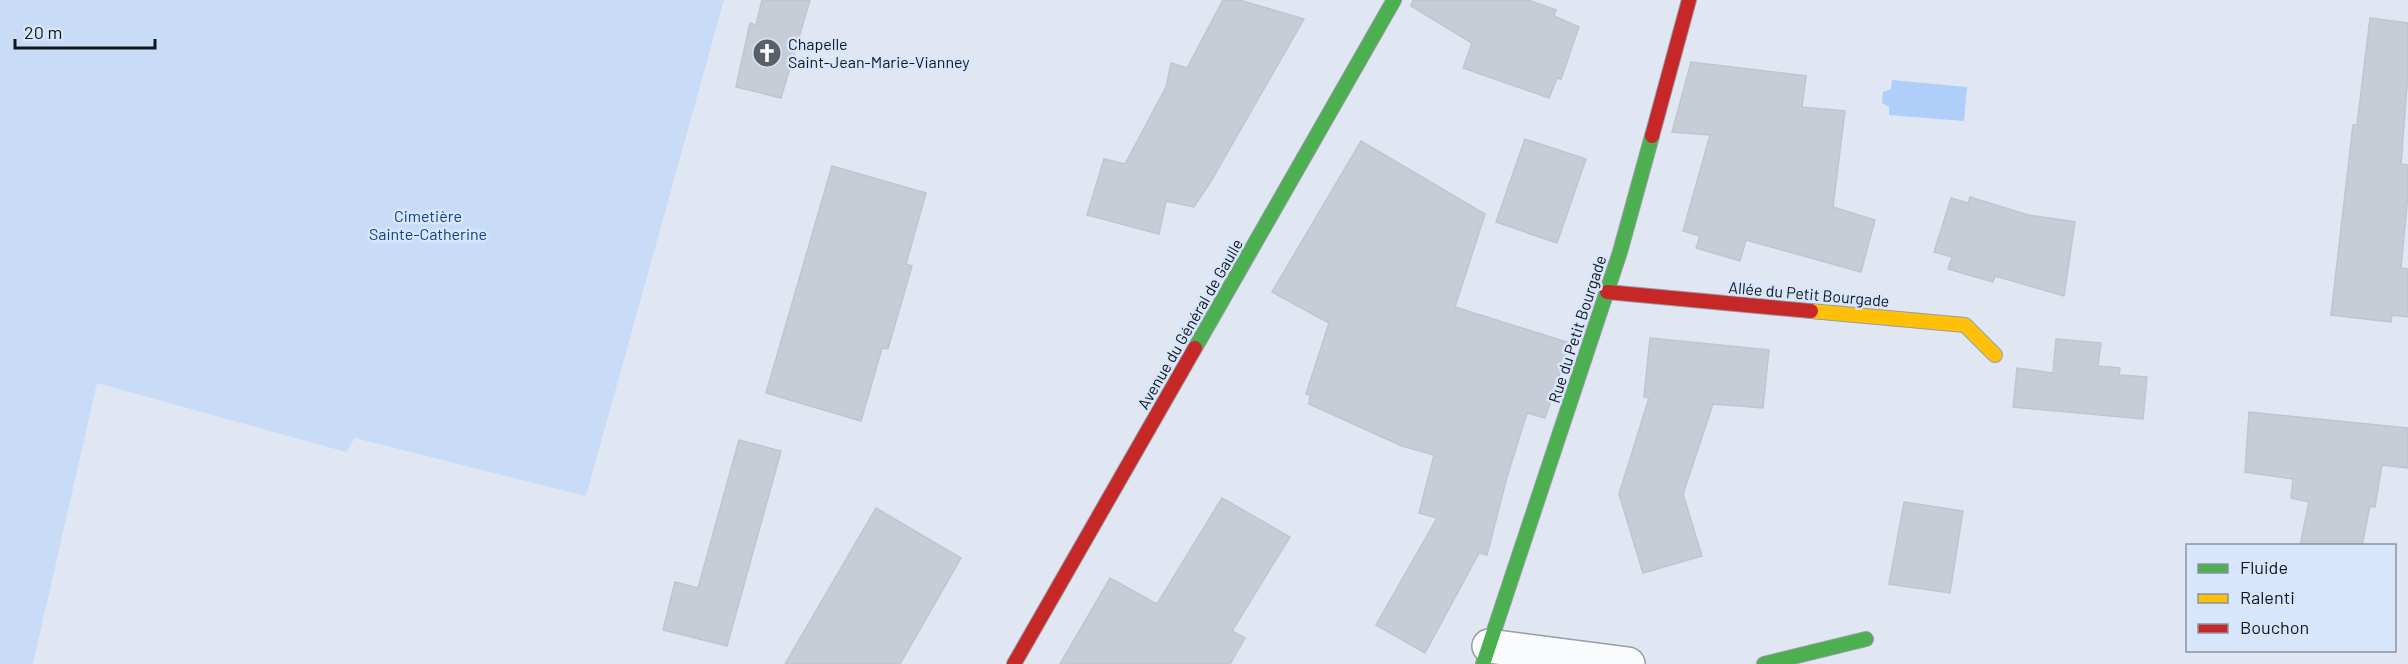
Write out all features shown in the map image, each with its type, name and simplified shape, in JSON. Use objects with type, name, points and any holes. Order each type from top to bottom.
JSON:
[{"type":"street","name":"Avenue du Général de Gaulle","points":[[1014,664],[1394,0]]},
{"type":"street","name":"Rue du Petit Bourgade","points":[[1486,655],[1607,292],[1689,0]]},
{"type":"street","name":"Allée du Petit Bourgade","points":[[1607,292],[1965,325],[1995,355]]},
{"type":"street","points":[[1764,664],[1866,639]]},
{"type":"street","points":[[1486,655],[1628,664]]},
{"type":"green space","name":"Cimetière Sainte-Catherine","points":[[0,0],[724,0],[586,496],[355,438],[346,452],[97,383],[33,664],[0,664]]},
{"type":"shaded area","points":[[1892,80],[1967,87],[1964,121],[1889,115],[1889,107],[1882,103],[1883,92],[1891,89]]},
{"type":"building","name":"Chapelle Saint-Jean-Marie-Vianney","points":[[762,0],[810,0],[781,98],[736,87],[750,23],[756,25]]},
{"type":"building","points":[[1223,0],[1239,0],[1304,19],[1211,181],[1194,207],[1166,201],[1159,234],[1087,215],[1104,159],[1125,164],[1166,87],[1171,63],[1187,68]]},
{"type":"building","points":[[1413,0],[1528,0],[1556,10],[1554,16],[1579,27],[1561,79],[1557,78],[1549,98],[1463,68],[1472,43],[1411,6]]},
{"type":"building","points":[[2370,18],[2408,23],[2408,73],[2401,164],[2408,165],[2408,194],[2401,268],[2408,269],[2408,317],[2392,315],[2391,322],[2331,315],[2353,125],[2357,125]]},
{"type":"building","points":[[1691,62],[1806,76],[1802,107],[1845,111],[1833,207],[1875,220],[1861,272],[1746,240],[1740,261],[1696,248],[1700,236],[1683,231],[1710,135],[1672,132]]},
{"type":"building","points":[[1525,139],[1586,159],[1557,243],[1496,222]]},
{"type":"building","points":[[1361,141],[1485,214],[1455,307],[1570,343],[1545,418],[1527,413],[1507,477],[1487,555],[1479,553],[1425,653],[1376,625],[1437,518],[1419,513],[1434,455],[1402,446],[1309,404],[1310,395],[1306,394],[1329,323],[1272,292]]},
{"type":"building","points":[[832,166],[926,193],[906,264],[912,266],[888,349],[882,348],[861,421],[766,393]]},
{"type":"building","points":[[1970,197],[2028,215],[2075,222],[2064,296],[1995,276],[1993,282],[1948,269],[1952,257],[1934,252],[1951,198],[1968,203]]},
{"type":"building","points":[[1650,338],[1769,350],[1763,408],[1713,404],[1683,494],[1702,556],[1643,573],[1619,494],[1649,398],[1644,397]]},
{"type":"building","points":[[2056,339],[2101,343],[2098,366],[2120,368],[2119,375],[2147,377],[2143,419],[2013,407],[2017,368],[2053,373]]},
{"type":"building","points":[[2249,412],[2408,428],[2408,468],[2382,465],[2375,507],[2370,506],[2362,544],[2300,544],[2309,502],[2291,498],[2293,479],[2245,472]]},
{"type":"building","points":[[739,440],[781,451],[727,646],[663,630],[675,582],[698,588]]},
{"type":"building","points":[[1222,498],[1290,537],[1232,631],[1245,638],[1230,664],[1060,664],[1110,578],[1157,604]]},
{"type":"building","points":[[1904,502],[1963,511],[1950,593],[1889,584]]},
{"type":"building","points":[[876,508],[961,558],[900,664],[785,664]]},
{"type":"traffic: fast","points":[[1195,348],[1394,0]]},
{"type":"traffic: fast","points":[[1483,664],[1620,252],[1652,136]]},
{"type":"traffic: fast","points":[[1764,664],[1866,639]]},
{"type":"traffic: slow","points":[[1811,311],[1965,325],[1995,355]]},
{"type":"traffic: jam","points":[[1652,136],[1689,0]]},
{"type":"traffic: jam","points":[[1607,292],[1811,311]]},
{"type":"traffic: jam","points":[[1014,664],[1195,348]]},
{"type":"place","name":"Chapelle Saint-Jean-Marie-Vianney","points":[[767,53]]}]
